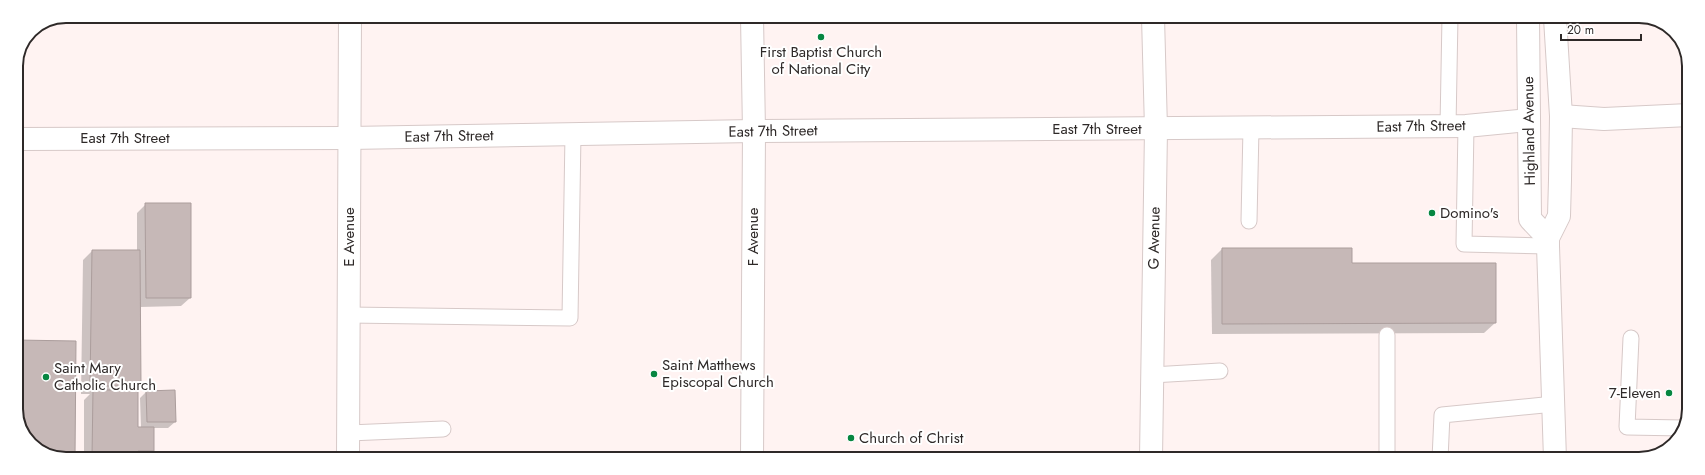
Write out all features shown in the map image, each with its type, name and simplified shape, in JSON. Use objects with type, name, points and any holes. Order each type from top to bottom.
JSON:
[{"type":"street","name":"E Avenue","points":[[348,452],[350,23]]},
{"type":"street","name":"F Avenue","points":[[752,23],[754,131],[752,452]]},
{"type":"street","name":"G Avenue","points":[[1151,452],[1156,128],[1154,23]]},
{"type":"street","name":"Highland Avenue","points":[[1528,23],[1530,219],[1548,242]]},
{"type":"street","name":"Highland Avenue","points":[[1555,23],[1561,116],[1559,216],[1548,242],[1555,452]]},
{"type":"street","points":[[1561,116],[1604,119],[1682,115]]},
{"type":"street","name":"East 7th Street","points":[[23,139],[350,138],[754,131],[1457,126],[1529,120]]},
{"type":"lane","points":[[1450,23],[1464,244],[1548,242]]},
{"type":"lane","points":[[1249,220],[1251,128]]},
{"type":"lane","points":[[349,314],[570,318],[573,134]]},
{"type":"lane","points":[[1387,335],[1387,452]]},
{"type":"lane","points":[[1631,338],[1627,427],[1678,428]]},
{"type":"lane","points":[[1152,375],[1220,371]]},
{"type":"lane","points":[[1440,452],[1442,415],[1554,404]]},
{"type":"lane","points":[[348,433],[443,429]]},
{"type":"building","points":[[145,203],[191,203],[191,298],[146,298]]},
{"type":"building","points":[[1222,248],[1352,248],[1352,263],[1496,263],[1496,323],[1222,324]]},
{"type":"building","points":[[92,250],[140,250],[141,386],[90,386]]},
{"type":"building","name":"Saint Mary Catholic Church","points":[[23,340],[76,341],[75,452],[60,452],[42,445],[29,431],[24,420]]},
{"type":"building","points":[[93,390],[138,390],[138,427],[154,427],[154,451],[92,452]]},
{"type":"building","points":[[175,390],[176,422],[147,422],[146,391]]},
{"type":"place","name":"First Baptist Church of National City","points":[[821,37]]},
{"type":"place","name":"Domino's","points":[[1432,213]]},
{"type":"place","name":"Saint Matthews Episcopal Church","points":[[654,374]]},
{"type":"place","name":"Saint Mary Catholic Church","points":[[46,377]]},
{"type":"place","name":"7-Eleven","points":[[1669,393]]},
{"type":"place","name":"Church of Christ","points":[[851,438]]}]
